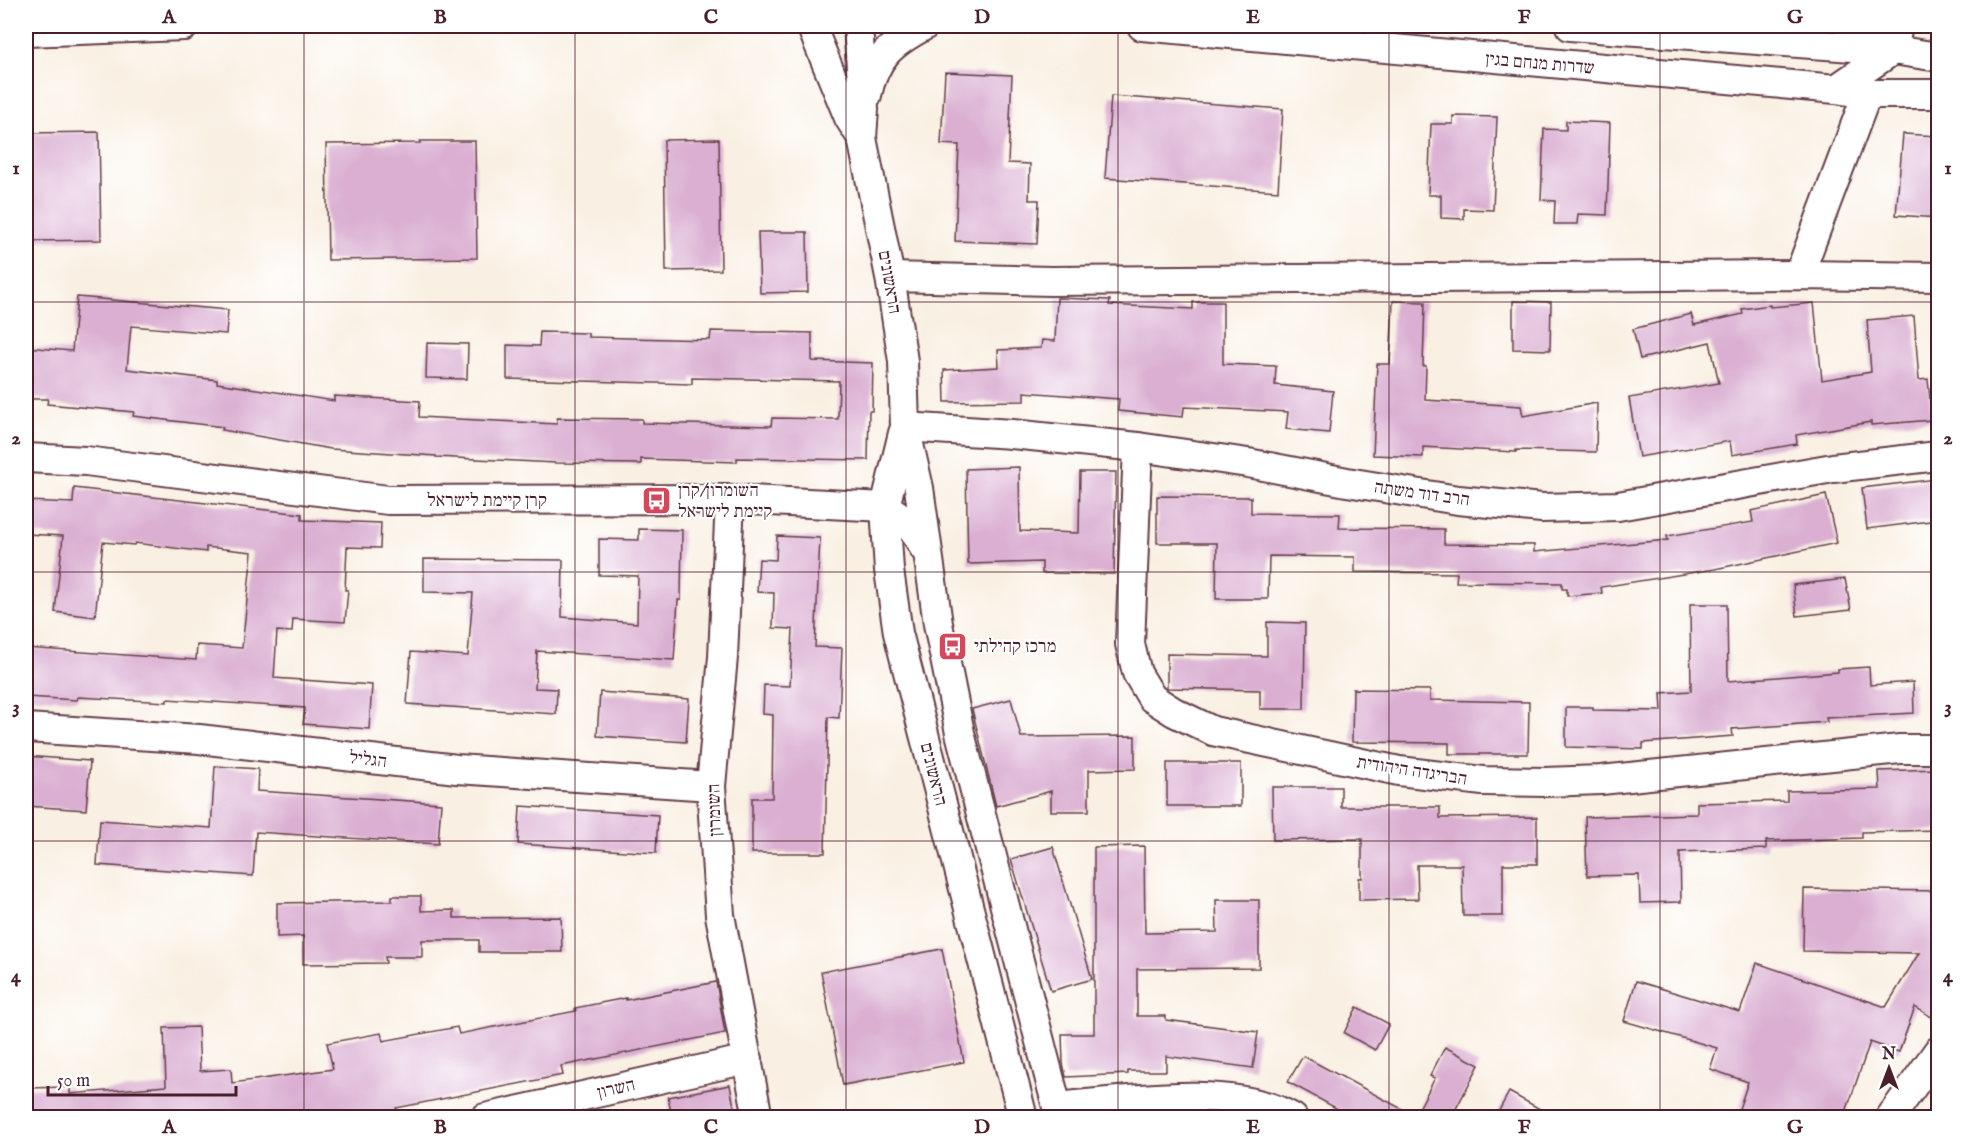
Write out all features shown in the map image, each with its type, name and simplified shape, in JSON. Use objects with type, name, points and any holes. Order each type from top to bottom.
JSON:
[{"type":"street","points":[[26,32],[184,26]]},
{"type":"street","points":[[808,27],[837,31],[851,26]]},
{"type":"street","name":"הראשונים","points":[[858,26],[864,109],[862,138],[890,277],[903,361],[905,427],[919,488],[938,624],[960,733],[1058,1112]]},
{"type":"street","points":[[864,109],[871,76],[881,58],[893,45],[924,26]]},
{"type":"street","name":"שדרות מנחם בגין","points":[[1142,26],[1836,89],[1867,94],[1938,94]]},
{"type":"street","points":[[1570,26],[1896,38],[1938,57]]},
{"type":"street","name":"הראשונים","points":[[808,27],[849,118],[862,138]]},
{"type":"street","points":[[1836,89],[1896,38]]},
{"type":"street","points":[[1799,275],[1867,94]]},
{"type":"street","points":[[890,277],[1051,281],[1799,275],[1938,277]]},
{"type":"street","name":"הראשונים","points":[[905,427],[885,507],[889,570],[898,633],[1023,1118]]},
{"type":"street","name":"הרב דוד משתה","points":[[905,427],[1012,434],[1138,447],[1248,463],[1458,500],[1542,508],[1618,506],[1833,468],[1938,456]]},
{"type":"street","name":"הבריגדה היהודית","points":[[1138,447],[1130,644],[1137,673],[1152,698],[1174,712],[1214,731],[1399,771],[1493,781],[1601,780],[1900,749],[1938,749]]},
{"type":"street","name":"קרן קיימת לישראל","points":[[26,458],[86,461],[388,500],[730,499],[885,507]]},
{"type":"street","name":"השומרון","points":[[730,499],[723,657],[711,786],[720,915],[758,1118]]},
{"type":"street","points":[[885,507],[901,516],[916,531],[928,555]]},
{"type":"street","name":"הגליל","points":[[26,728],[199,739],[457,769],[711,786]]},
{"type":"street","points":[[1890,1118],[1938,1051]]},
{"type":"street","name":"השרון","points":[[485,1118],[748,1059]]},
{"type":"street","points":[[1058,1112],[1191,1096],[1241,1100],[1282,1111],[1293,1118]]},
{"type":"building","points":[[945,72],[1012,75],[1008,163],[1030,164],[1029,200],[1039,200],[1037,244],[955,241],[959,145],[941,144]]},
{"type":"building","points":[[1111,96],[1283,109],[1278,191],[1105,178]]},
{"type":"building","points":[[1453,116],[1497,117],[1493,210],[1464,209],[1464,219],[1441,218],[1441,195],[1428,195],[1431,124],[1453,124]]},
{"type":"building","points":[[1566,121],[1610,123],[1607,215],[1578,214],[1577,224],[1554,224],[1555,201],[1541,200],[1544,129],[1566,130]]},
{"type":"building","points":[[99,132],[101,240],[29,241],[27,133]]},
{"type":"building","points":[[1903,134],[1938,136],[1938,218],[1896,215]]},
{"type":"building","points":[[719,139],[721,270],[666,271],[664,140]]},
{"type":"building","points":[[420,141],[475,141],[477,258],[328,260],[326,144],[420,143]]},
{"type":"building","points":[[758,232],[807,232],[808,292],[760,293]]},
{"type":"building","points":[[77,297],[228,310],[226,334],[131,326],[127,369],[217,380],[217,383],[334,401],[334,396],[420,401],[419,417],[557,424],[557,418],[642,419],[642,423],[771,426],[772,418],[838,419],[839,381],[692,378],[692,384],[507,379],[507,345],[539,346],[540,332],[588,333],[588,337],[710,340],[711,331],[812,333],[812,361],[873,363],[868,460],[737,458],[737,462],[641,459],[641,464],[556,463],[436,457],[331,449],[222,430],[223,427],[133,416],[134,412],[47,404],[48,399],[26,399],[26,347],[72,351]]},
{"type":"building","points":[[1057,298],[1110,300],[1109,305],[1193,309],[1193,302],[1223,302],[1223,364],[1276,366],[1275,385],[1333,391],[1329,433],[1286,429],[1288,412],[1184,407],[1183,417],[1118,411],[1119,399],[1024,392],[1024,401],[945,402],[944,370],[999,367],[998,350],[1041,348],[1042,340],[1055,341]]},
{"type":"building","points":[[1393,301],[1425,302],[1423,366],[1426,366],[1425,400],[1521,406],[1523,416],[1597,403],[1596,452],[1516,450],[1516,452],[1423,447],[1423,457],[1373,455],[1377,364],[1390,364]]},
{"type":"building","points":[[1513,301],[1551,302],[1550,350],[1513,349]]},
{"type":"building","points":[[1814,303],[1822,380],[1871,372],[1867,320],[1914,316],[1919,380],[1928,379],[1932,420],[1871,425],[1871,422],[1796,435],[1797,444],[1732,455],[1730,441],[1639,457],[1629,398],[1719,383],[1710,342],[1640,359],[1633,329],[1691,314],[1694,325],[1743,314],[1742,309]]},
{"type":"building","points":[[427,343],[468,344],[467,379],[426,378]]},
{"type":"building","points":[[1019,467],[1020,531],[1079,533],[1080,472],[1116,472],[1114,574],[1042,573],[1042,562],[968,564],[966,469]]},
{"type":"building","points":[[1937,479],[1938,520],[1867,529],[1862,488]]},
{"type":"building","points":[[74,488],[302,514],[302,520],[381,523],[380,548],[347,547],[345,590],[348,590],[345,622],[293,619],[292,632],[277,631],[274,678],[372,685],[369,729],[303,724],[305,708],[167,699],[167,702],[78,697],[77,700],[26,697],[26,648],[196,660],[197,645],[242,648],[252,552],[206,547],[206,552],[135,543],[134,545],[103,542],[95,617],[55,612],[63,536],[26,534],[26,501],[73,503]]},
{"type":"building","points":[[1826,495],[1837,543],[1715,569],[1601,587],[1602,593],[1567,596],[1567,589],[1562,589],[1562,583],[1456,582],[1457,573],[1355,572],[1355,557],[1269,556],[1268,599],[1216,599],[1217,543],[1157,543],[1157,496],[1251,497],[1251,513],[1340,514],[1339,528],[1444,529],[1444,544],[1534,545],[1534,552],[1668,540],[1667,536],[1753,522],[1751,511]]},
{"type":"building","points":[[639,529],[682,530],[681,600],[678,600],[674,660],[537,651],[535,688],[557,689],[556,714],[407,704],[411,652],[468,656],[473,593],[424,592],[424,559],[563,560],[562,617],[637,623],[638,576],[599,575],[599,539],[639,540]]},
{"type":"building","points":[[777,536],[820,538],[815,647],[842,648],[839,718],[828,717],[825,853],[752,853],[752,798],[772,798],[773,715],[763,714],[764,685],[790,686],[793,629],[773,628],[774,593],[757,592],[759,559],[776,560]]},
{"type":"building","points":[[1845,579],[1851,610],[1797,616],[1793,585]]},
{"type":"building","points":[[1690,604],[1727,604],[1728,681],[1838,672],[1838,669],[1869,667],[1870,685],[1913,682],[1914,713],[1826,718],[1827,722],[1732,729],[1733,736],[1643,743],[1643,749],[1566,747],[1566,707],[1593,707],[1593,710],[1662,711],[1661,693],[1691,691]]},
{"type":"building","points":[[1267,622],[1305,623],[1304,709],[1260,709],[1260,690],[1167,688],[1167,654],[1267,656]]},
{"type":"building","points":[[1353,689],[1430,690],[1430,700],[1529,702],[1528,754],[1449,754],[1449,743],[1352,742]]},
{"type":"building","points":[[600,692],[689,699],[686,742],[597,736]]},
{"type":"building","points":[[1011,699],[1021,737],[1135,736],[1135,769],[1089,770],[1089,811],[1051,811],[1051,791],[996,806],[972,709]]},
{"type":"building","points":[[26,756],[90,761],[86,810],[26,806]]},
{"type":"building","points":[[1167,763],[1241,763],[1241,806],[1167,806]]},
{"type":"building","points":[[215,766],[258,769],[257,791],[441,803],[438,844],[256,832],[253,876],[97,865],[100,820],[211,828]]},
{"type":"building","points":[[1938,769],[1938,830],[1862,832],[1862,838],[1766,841],[1766,849],[1680,852],[1681,902],[1640,903],[1639,875],[1587,876],[1585,817],[1697,814],[1697,803],[1787,801],[1787,791],[1880,789],[1879,771]]},
{"type":"building","points":[[1272,787],[1341,787],[1341,807],[1440,807],[1440,818],[1537,817],[1537,864],[1503,864],[1503,916],[1463,916],[1462,865],[1417,865],[1418,899],[1359,900],[1359,878],[1362,878],[1362,839],[1273,840]]},
{"type":"building","points":[[520,806],[658,815],[656,853],[518,844]]},
{"type":"building","points":[[1144,846],[1145,933],[1217,932],[1216,900],[1259,900],[1259,968],[1137,969],[1137,1016],[1166,1016],[1166,1020],[1258,1032],[1253,1068],[1166,1056],[1166,1071],[1128,1071],[1128,1074],[1066,1077],[1062,1034],[1094,1034],[1094,847]]},
{"type":"building","points":[[1053,847],[1092,979],[1051,991],[1011,859]]},
{"type":"building","points":[[1804,889],[1938,891],[1938,1021],[1915,1007],[1899,1052],[1870,1042],[1844,1118],[1736,1118],[1748,1082],[1710,1069],[1717,1048],[1624,1021],[1636,981],[1740,1012],[1757,963],[1886,1007],[1919,953],[1803,951]]},
{"type":"building","points":[[392,896],[421,896],[421,911],[454,910],[454,918],[561,917],[562,952],[479,952],[479,940],[422,940],[422,957],[385,957],[386,963],[303,964],[303,936],[277,937],[277,903],[392,901]]},
{"type":"building","points":[[942,949],[964,1062],[843,1085],[821,972]]},
{"type":"building","points":[[716,982],[725,1033],[561,1066],[563,1075],[396,1108],[397,1111],[362,1118],[26,1118],[26,1088],[70,1087],[70,1094],[166,1086],[164,1028],[198,1027],[200,1071],[231,1069],[232,1083],[333,1069],[327,1043],[381,1033],[383,1041],[457,1027],[459,1034],[576,1011],[575,1008]]},
{"type":"building","points":[[1357,1007],[1389,1024],[1375,1050],[1344,1033]]},
{"type":"building","points":[[1445,1047],[1479,1065],[1451,1118],[1354,1118],[1288,1082],[1303,1056],[1415,1116],[1435,1078],[1430,1076]]},
{"type":"building","points":[[730,1085],[736,1118],[672,1118],[668,1097]]},
{"type":"building","points":[[1509,1092],[1556,1118],[1495,1118]]},
{"type":"place","name":"השומרון/קרן קיימת לישראל","points":[[657,500]]},
{"type":"place","name":"מרכז קהילתי","points":[[953,646]]}]
